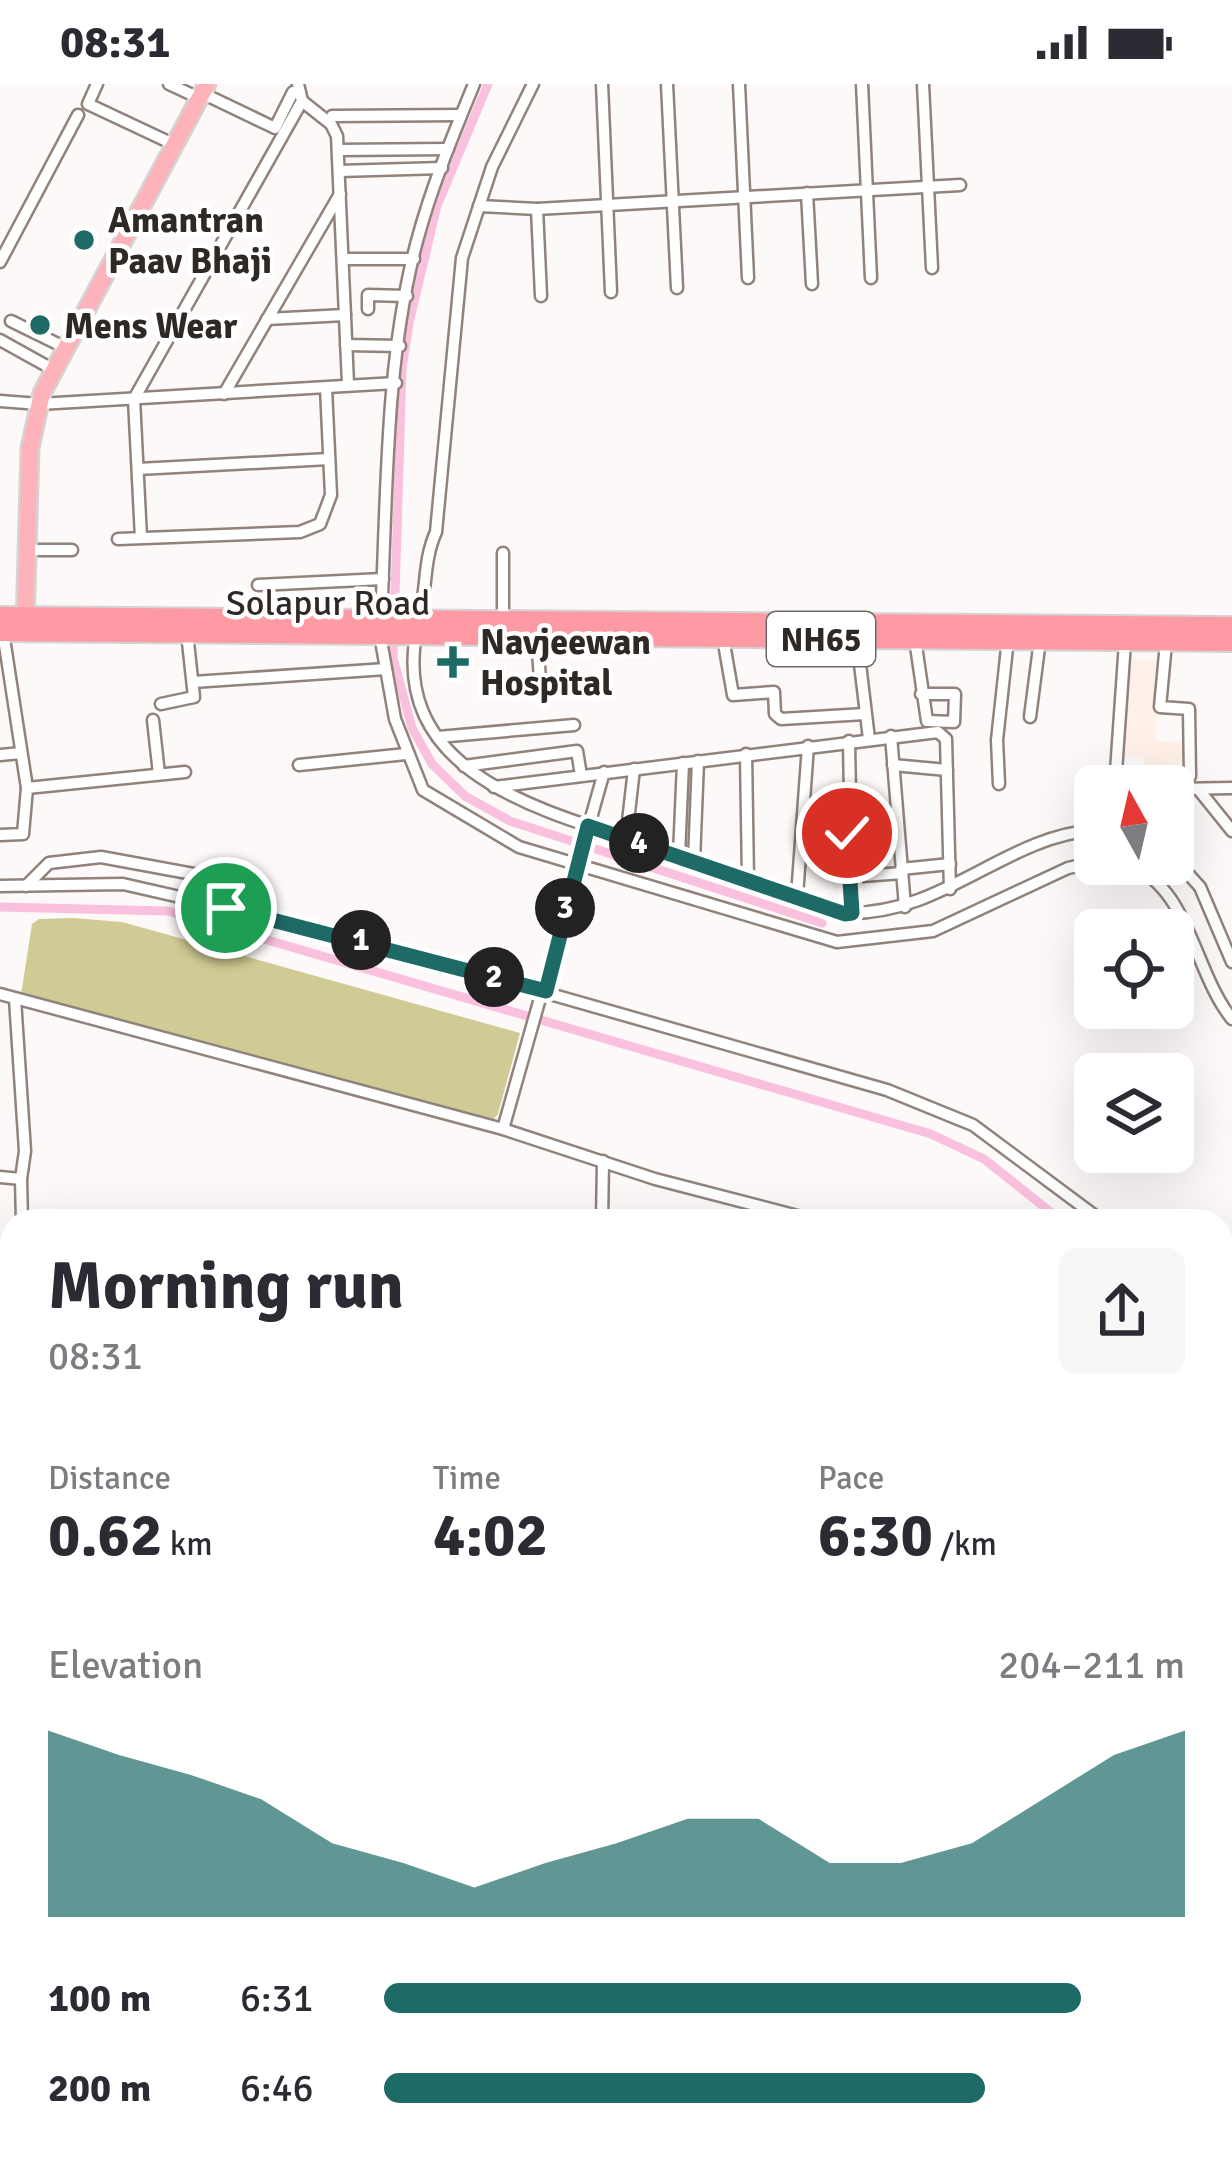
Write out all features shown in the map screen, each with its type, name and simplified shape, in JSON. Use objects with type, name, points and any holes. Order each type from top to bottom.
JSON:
[{"type":"highway","name":"Solapur Road","points":[[414,627],[503,620],[1232,626]]},
{"type":"highway","name":"Solapur Road","points":[[25,624],[187,633],[382,627]]},
{"type":"highway","name":"Solapur Road","points":[[1,627],[414,627],[537,636],[1232,642]]},
{"type":"main road","points":[[25,624],[30,448],[39,404],[202,92]]},
{"type":"street","points":[[98,84],[89,104],[173,144]]},
{"type":"street","points":[[170,84],[202,92],[275,128],[298,92]]},
{"type":"street","points":[[473,84],[448,148],[407,296],[395,383],[383,579],[386,669],[406,754],[431,797],[502,841],[576,860],[810,938],[866,943],[933,931],[1074,866]]},
{"type":"street","points":[[532,84],[479,206],[462,258],[436,532],[428,550],[414,627],[420,700],[438,737],[491,788],[587,830],[626,838],[852,913],[905,907],[950,890],[1040,844],[1074,835]]},
{"type":"street","points":[[602,84],[611,292]]},
{"type":"street","points":[[667,84],[676,288]]},
{"type":"street","points":[[739,84],[748,278]]},
{"type":"street","points":[[862,84],[871,278]]},
{"type":"street","points":[[923,84],[932,268]]},
{"type":"street","points":[[298,92],[335,129],[348,384]]},
{"type":"street","points":[[141,538],[134,399],[298,92]]},
{"type":"street","points":[[0,262],[78,115]]},
{"type":"street","points":[[332,116],[461,115]]},
{"type":"street","points":[[338,150],[448,148]]},
{"type":"street","points":[[339,171],[442,168]]},
{"type":"street","points":[[479,206],[537,209],[960,185]]},
{"type":"street","points":[[224,394],[340,194]]},
{"type":"street","points":[[807,194],[812,284]]},
{"type":"street","points":[[537,209],[541,296]]},
{"type":"street","points":[[344,259],[414,259]]},
{"type":"street","points":[[368,308],[368,295],[407,296]]},
{"type":"street","points":[[267,319],[345,315]]},
{"type":"street","points":[[11,321],[66,348]]},
{"type":"street","points":[[0,340],[54,370]]},
{"type":"street","points":[[346,345],[400,346]]},
{"type":"street","points":[[0,401],[39,404],[395,383]]},
{"type":"street","points":[[118,539],[300,532],[320,524],[331,495],[326,388]]},
{"type":"street","points":[[138,470],[329,459]]},
{"type":"street","points":[[27,550],[72,550]]},
{"type":"street","points":[[503,553],[503,620]]},
{"type":"street","points":[[258,585],[383,579]]},
{"type":"street","points":[[0,835],[23,834],[27,788],[1,627]]},
{"type":"street","points":[[161,704],[193,699],[187,633]]},
{"type":"street","points":[[537,636],[540,680]]},
{"type":"street","points":[[723,638],[729,691],[774,692],[777,718],[865,714]]},
{"type":"street","points":[[857,639],[868,739]]},
{"type":"street","points":[[915,639],[922,694]]},
{"type":"street","points":[[999,784],[997,740],[1008,639]]},
{"type":"street","points":[[1030,717],[1040,640]]},
{"type":"street","points":[[1116,765],[1125,642]]},
{"type":"street","points":[[1166,643],[1160,707],[1189,709],[1190,765]]},
{"type":"street","points":[[193,682],[386,669]]},
{"type":"street","points":[[153,720],[159,774]]},
{"type":"street","points":[[438,737],[574,725]]},
{"type":"street","points":[[491,788],[891,736],[943,735],[950,890]]},
{"type":"street","points":[[891,736],[905,907]]},
{"type":"street","points":[[849,741],[852,913]]},
{"type":"street","points":[[797,896],[808,746]]},
{"type":"street","points":[[464,766],[577,751],[581,775]]},
{"type":"street","points":[[0,755],[21,753]]},
{"type":"street","points":[[298,765],[406,754]]},
{"type":"street","points":[[746,754],[748,880]]},
{"type":"street","points":[[694,861],[698,761]]},
{"type":"street","points":[[679,856],[682,763]]},
{"type":"street","points":[[892,765],[926,764],[926,769],[947,770]]},
{"type":"street","points":[[626,838],[634,769]]},
{"type":"street","points":[[27,788],[185,772]]},
{"type":"street","points":[[503,1129],[545,995],[576,860],[604,772]]},
{"type":"street","points":[[1194,790],[1232,788]]},
{"type":"street","points":[[1199,790],[1232,830]]},
{"type":"street","points":[[26,886],[49,863],[101,857],[226,880]]},
{"type":"street","points":[[849,878],[950,864]]},
{"type":"street","points":[[1194,880],[1232,962]]},
{"type":"street","points":[[0,886],[123,884],[329,931],[931,1105],[988,1135],[1086,1209]]},
{"type":"street","points":[[1158,885],[1175,904],[1207,979],[1232,1019]]},
{"type":"street","points":[[0,994],[503,1129],[775,1209]]},
{"type":"street","points":[[15,999],[25,1151],[22,1209]]},
{"type":"street","points":[[602,1161],[602,1209]]},
{"type":"street","points":[[0,1177],[21,1179]]},
{"type":"shaded area","points":[[1127,658],[1162,661],[1155,740],[1183,743],[1181,765],[1144,765],[1144,757],[1121,755]]},
{"type":"shaded area","points":[[39,919],[122,922],[520,1033],[498,1114],[492,1121],[21,995],[32,924]]},
{"type":"waterway","points":[[488,84],[437,206],[402,369],[393,658],[412,728],[432,764],[465,796],[510,821],[822,923]]},
{"type":"waterway","points":[[0,907],[168,911],[931,1134],[984,1159],[1047,1209]]},
{"type":"place","name":"Amantran Paav Bhaji","points":[[84,240]]},
{"type":"place","name":"Mens Wear","points":[[40,325]]},
{"type":"place","name":"Navjeewan Hospital","points":[[453,662]]},
{"type":"route","points":[[226,908],[546,991],[576,857],[588,826],[845,914],[852,913],[847,833]]}]
